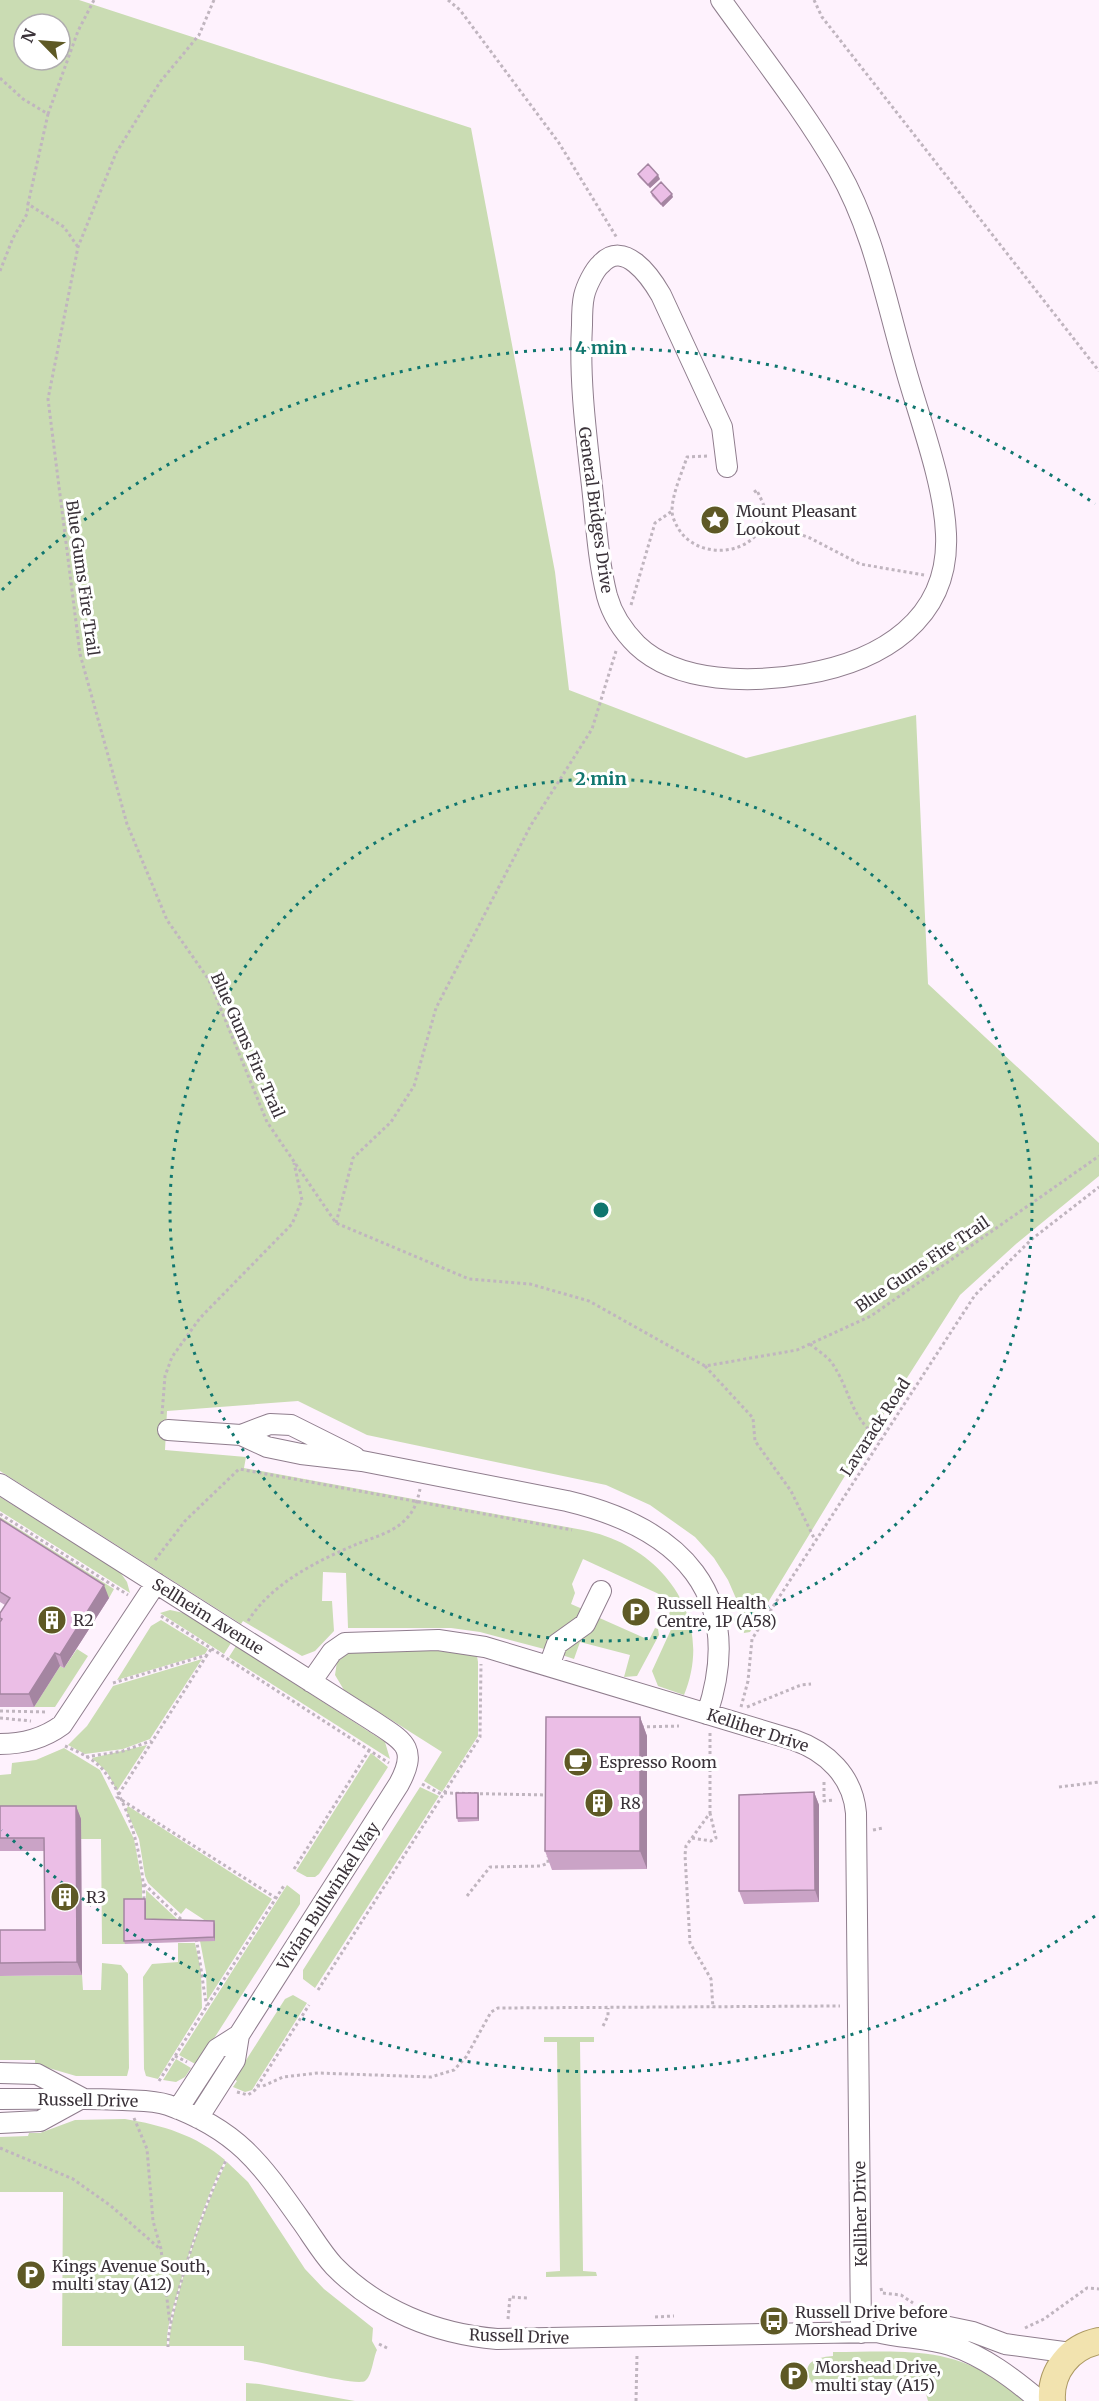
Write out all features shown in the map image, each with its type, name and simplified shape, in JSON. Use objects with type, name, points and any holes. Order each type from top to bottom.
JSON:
[{"type":"main road","points":[[1052,2401],[1056,2376],[1089,2342]]},
{"type":"street","name":"General Bridges Drive","points":[[627,257],[612,256],[600,264],[584,294],[581,347],[584,417],[598,542],[607,598],[623,629],[639,647],[662,663],[698,674],[746,680],[804,675],[853,663],[902,638],[931,603],[946,562],[946,531],[935,471],[868,230],[839,170],[722,0]]},
{"type":"street","points":[[627,257],[650,275],[664,300],[722,427],[727,461]]},
{"type":"street","points":[[165,1424],[241,1435],[270,1424],[291,1425],[362,1461],[598,1508],[631,1522],[664,1543],[701,1582],[717,1616],[720,1667],[706,1720]]},
{"type":"street","name":"Sellheim Avenue","points":[[0,1484],[400,1740],[406,1745],[409,1755]]},
{"type":"street","points":[[0,1744],[26,1742],[46,1736],[62,1725],[150,1579]]},
{"type":"street","points":[[549,1666],[557,1644],[585,1624],[600,1592]]},
{"type":"street","name":"Kelliher Drive","points":[[311,1682],[336,1648],[358,1641],[460,1642],[549,1666],[706,1720],[738,1716],[823,1753],[842,1774],[855,1805],[869,2333]]},
{"type":"street","name":"Vivian Bullwinkel Way","points":[[198,2118],[235,2060],[239,2035],[395,1790],[406,1770],[409,1755]]},
{"type":"street","name":"Vivian Bullwinkel Way","points":[[178,2109],[217,2049],[239,2035]]},
{"type":"street","points":[[0,2073],[37,2074],[82,2098]]},
{"type":"street","points":[[0,2123],[40,2121],[82,2098]]},
{"type":"street","name":"Russell Drive","points":[[0,2099],[151,2100],[198,2118],[221,2130],[262,2165],[332,2264],[353,2283],[405,2316],[469,2336],[496,2338],[869,2333],[936,2342],[965,2351],[1019,2384],[1040,2401]]},
{"type":"street","name":"Russell Drive","points":[[869,2333],[907,2323],[925,2322],[973,2332],[1005,2344],[1089,2342]]},
{"type":"path","points":[[0,272],[13,238],[27,214],[48,114],[78,31],[94,0]]},
{"type":"path","name":"Blue Gums Fire Trail","points":[[214,0],[200,34],[160,82],[116,153],[78,246],[48,399],[80,654],[127,824],[162,909],[209,980],[267,1122],[336,1223]]},
{"type":"path","points":[[448,0],[460,10],[559,144],[627,257]]},
{"type":"path","points":[[814,0],[822,17],[1099,371]]},
{"type":"path","points":[[0,78],[23,99],[48,114]]},
{"type":"path","points":[[28,204],[64,227],[78,246]]},
{"type":"path","points":[[727,461],[687,457],[672,511],[681,533],[690,542],[707,550],[725,551],[737,548],[756,533],[765,510],[757,490],[753,493]]},
{"type":"path","points":[[672,511],[655,523],[592,729],[531,825],[436,1008],[414,1086],[391,1122],[353,1158],[336,1223],[468,1279],[530,1284],[589,1300],[705,1366],[753,1418],[755,1440],[791,1491],[815,1540]]},
{"type":"path","points":[[756,533],[788,530],[810,538],[860,564],[940,578]]},
{"type":"path","name":"Blue Gums Fire Trail","points":[[705,1366],[797,1350],[871,1316],[1099,1156]]},
{"type":"path","points":[[165,1424],[165,1376],[172,1357],[200,1318],[292,1224],[302,1200],[294,1161]]},
{"type":"path","name":"Lavarack Road","points":[[738,1716],[748,1681],[752,1639],[975,1294],[1032,1239],[1099,1187]]},
{"type":"path","points":[[810,1344],[830,1360],[856,1413],[866,1428],[881,1440]]},
{"type":"path","points":[[150,1579],[185,1521],[239,1469],[572,1530]]},
{"type":"path","points":[[246,1625],[260,1604],[289,1580],[330,1556],[396,1527],[410,1514],[417,1501],[423,1473]]},
{"type":"path","points":[[0,1514],[131,1597]]},
{"type":"path","points":[[161,1616],[389,1763]]},
{"type":"path","points":[[117,1797],[212,1648]]},
{"type":"path","points":[[112,1684],[207,1655]]},
{"type":"path","points":[[318,1990],[480,1737],[482,1656]]},
{"type":"path","points":[[738,1716],[801,1685],[811,1684]]},
{"type":"path","points":[[0,1711],[41,1710],[52,1714]]},
{"type":"path","points":[[0,1718],[26,1720],[34,1724]]},
{"type":"path","points":[[706,1720],[717,1731]]},
{"type":"path","points":[[639,1729],[642,1725],[685,1727]]},
{"type":"path","points":[[692,1838],[711,1841],[716,1838],[710,1813],[711,1735]]},
{"type":"path","points":[[86,1757],[123,1751],[153,1741]]},
{"type":"path","points":[[64,1745],[86,1757],[103,1771],[117,1797],[137,1842],[144,1884],[144,1902]]},
{"type":"path","points":[[294,1869],[370,1749]]},
{"type":"path","points":[[824,1776],[824,1801],[839,1800]]},
{"type":"path","points":[[1059,1787],[1099,1782]]},
{"type":"path","points":[[422,1784],[444,1794],[548,1795]]},
{"type":"path","points":[[548,1784],[548,1806]]},
{"type":"path","points":[[117,1797],[276,1898]]},
{"type":"path","points":[[710,1813],[686,1846],[685,1855],[687,1930],[690,1943],[711,1979],[713,2008]]},
{"type":"path","points":[[467,1896],[490,1867],[541,1866],[548,1863],[548,1852]]},
{"type":"path","points":[[144,1884],[190,1928]]},
{"type":"path","points":[[159,2081],[285,1884]]},
{"type":"path","points":[[195,1933],[203,1971],[203,2001],[207,2006]]},
{"type":"path","points":[[233,2090],[248,2095],[257,2086],[309,2005]]},
{"type":"path","points":[[257,2086],[263,2086],[283,2077],[318,2073],[431,2077],[454,2070],[466,2057],[491,2012],[498,2008],[844,2006],[844,2013]]},
{"type":"path","points":[[603,2026],[609,2016],[608,2008]]},
{"type":"path","points":[[134,2118],[147,2149],[153,2221],[161,2249],[171,2324]]},
{"type":"path","points":[[0,2148],[76,2180],[111,2206],[161,2249]]},
{"type":"path","points":[[168,2347],[171,2324],[210,2196],[227,2159]]},
{"type":"path","points":[[1019,2329],[1044,2319],[1087,2288],[1099,2289]]},
{"type":"path","points":[[882,2293],[901,2295],[920,2309]]},
{"type":"path","points":[[508,2319],[510,2297],[527,2298]]},
{"type":"path","points":[[636,2401],[638,2336],[636,2320],[650,2320],[657,2315],[667,2315],[678,2319]]},
{"type":"path","points":[[379,2344],[387,2348]]},
{"type":"green space","points":[[0,0],[79,0],[471,128],[555,572],[569,690],[746,758],[916,715],[928,984],[1099,1143],[1099,1176],[1016,1244],[960,1295],[857,1456],[750,1632],[744,1633],[738,1603],[728,1580],[714,1558],[695,1537],[650,1505],[606,1485],[367,1435],[298,1401],[167,1411],[165,1450],[246,1457],[244,1468],[583,1530],[611,1538],[636,1551],[658,1568],[675,1589],[687,1612],[693,1638],[692,1666],[684,1695],[658,1686],[652,1671],[674,1623],[669,1614],[674,1601],[583,1559],[572,1584],[575,1593],[571,1604],[587,1611],[548,1650],[480,1632],[451,1628],[348,1628],[346,1573],[323,1572],[322,1601],[332,1601],[334,1631],[315,1651],[302,1656],[243,1621],[241,1624],[0,1471]]},
{"type":"green space","points":[[0,1497],[120,1572],[127,1582],[130,1593],[0,1511]]},
{"type":"green space","points":[[0,1517],[114,1589],[109,1598],[0,1529]]},
{"type":"green space","points":[[170,1610],[184,1613],[231,1643],[224,1654],[160,1613]]},
{"type":"green space","points":[[595,1616],[649,1640],[655,1628],[658,1629],[659,1635],[637,1676],[624,1677],[630,1655],[580,1642],[574,1659],[559,1654]]},
{"type":"green space","points":[[161,1620],[208,1649],[205,1654],[117,1680],[151,1626]]},
{"type":"green space","points":[[236,1646],[385,1742],[390,1759],[229,1657]]},
{"type":"green space","points":[[77,1649],[88,1656],[55,1707],[34,1707],[60,1666],[64,1668]]},
{"type":"green space","points":[[431,1650],[477,1656],[478,1662],[478,1736],[442,1792],[424,1781],[442,1752],[344,1690],[335,1675],[337,1662],[351,1651]]},
{"type":"green space","points":[[202,1659],[150,1739],[123,1749],[85,1754],[68,1745],[87,1726],[113,1686]]},
{"type":"green space","points":[[147,1745],[117,1791],[107,1772],[92,1758]]},
{"type":"green space","points":[[64,1748],[100,1770],[134,1839],[142,1882],[142,1902],[125,1944],[102,1944],[101,1839],[81,1839],[81,1819],[0,1819],[0,1775],[11,1774],[12,1763],[36,1760]]},
{"type":"green space","points":[[371,1753],[388,1767],[319,1874],[315,1877],[307,1877],[296,1871]]},
{"type":"green space","points":[[420,1787],[439,1796],[315,1988],[303,1979],[303,1970]]},
{"type":"green space","points":[[128,1806],[272,1899],[207,2001],[206,1972],[200,1941],[212,1925],[186,1908],[181,1914],[148,1883],[139,1839],[126,1810]]},
{"type":"green space","points":[[287,1885],[300,1895],[300,1904],[197,2065],[179,2055]]},
{"type":"green space","points":[[146,1890],[178,1920],[176,1922],[146,1923]]},
{"type":"green space","points":[[178,1943],[195,1943],[201,1971],[202,2008],[158,2079],[146,2076],[144,2069],[143,1977],[152,1964],[178,1962]]},
{"type":"green space","points":[[102,1963],[121,1965],[128,1974],[129,2068],[127,2076],[76,2076],[35,2064],[35,2060],[0,2060],[0,1976],[82,1975],[83,1990],[101,1990]]},
{"type":"green space","points":[[293,1995],[307,2003],[252,2090],[245,2092],[233,2087],[237,2081],[234,2079],[285,1999]]},
{"type":"green space","points":[[544,2037],[594,2037],[594,2042],[580,2042],[583,2271],[596,2272],[597,2276],[546,2277],[546,2272],[560,2271],[557,2042],[544,2042]]},
{"type":"green space","points":[[176,2059],[191,2068],[185,2077],[176,2082],[163,2080]]},
{"type":"green space","points":[[125,2119],[178,2132],[214,2151],[225,2160],[194,2239],[171,2316],[167,2346],[62,2346],[63,2192],[0,2192],[0,2137],[28,2136],[29,2133],[40,2133],[75,2120]]},
{"type":"green space","points":[[227,2162],[248,2182],[305,2269],[324,2289],[373,2328],[372,2341],[377,2350],[369,2376],[365,2381],[345,2381],[244,2360],[244,2346],[169,2346],[176,2306],[191,2252]]},
{"type":"green space","points":[[833,2352],[896,2352],[937,2355],[975,2367],[1013,2391],[1023,2401],[928,2401],[923,2383],[909,2387],[885,2385],[885,2380],[819,2385],[812,2383],[808,2376],[808,2366],[815,2360],[833,2356]]},
{"type":"green space","points":[[246,2383],[259,2384],[355,2401],[246,2401]]},
{"type":"building","points":[[648,164],[658,175],[648,185],[638,174]]},
{"type":"building","points":[[661,182],[672,194],[661,204],[651,192]]},
{"type":"building","name":"R2","points":[[0,1519],[104,1585],[60,1655],[55,1653],[29,1694],[0,1694],[0,1622],[2,1619],[0,1613],[10,1598],[0,1592]]},
{"type":"building","name":"R8","points":[[546,1717],[640,1717],[640,1851],[545,1851]]},
{"type":"building","points":[[814,1792],[815,1890],[739,1891],[739,1795]]},
{"type":"building","points":[[456,1793],[478,1793],[478,1818],[457,1818]]},
{"type":"building","name":"R3","points":[[0,1806],[76,1806],[77,1962],[0,1963],[0,1930],[45,1930],[44,1838],[0,1838]]},
{"type":"building","points":[[124,1899],[145,1899],[145,1919],[214,1921],[214,1937],[124,1941]]},
{"type":"place","name":"Mount Pleasant Lookout","points":[[715,520]]},
{"type":"place","name":"Russell Health Centre, 1P (A58)","points":[[636,1612]]},
{"type":"place","name":"R2","points":[[52,1620]]},
{"type":"place","name":"Espresso Room","points":[[578,1762]]},
{"type":"place","name":"R8","points":[[599,1803]]},
{"type":"place","name":"R3","points":[[65,1897]]},
{"type":"place","name":"Kings Avenue South, multi stay (A12)","points":[[31,2275]]},
{"type":"place","name":"Russell Drive before Morshead Drive","points":[[774,2321]]},
{"type":"place","name":"Morshead Drive, multi stay (A15)","points":[[794,2376]]}]
